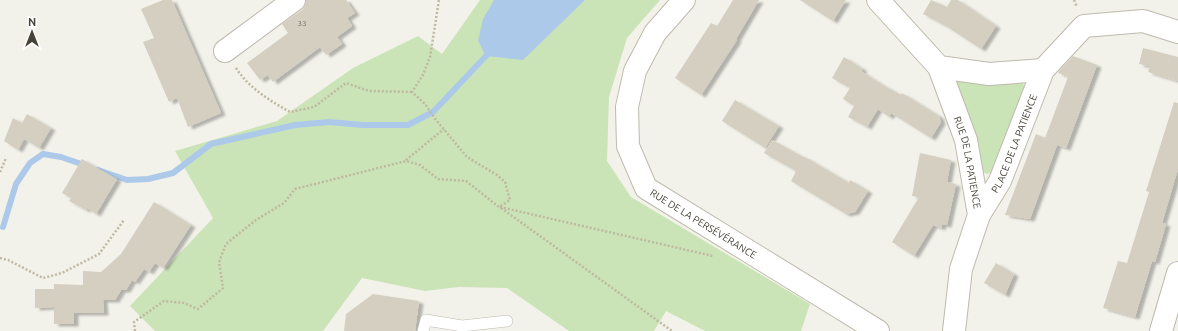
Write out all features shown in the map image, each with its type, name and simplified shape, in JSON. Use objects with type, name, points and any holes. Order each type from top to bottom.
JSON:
[{"type":"street","points":[[225,51],[294,0]]},
{"type":"street","name":"RUE DE LA PERSÉVÉRANCE","points":[[684,0],[655,33],[635,71],[627,107],[628,146],[646,188],[878,331]]},
{"type":"street","points":[[878,0],[939,67],[989,74],[1043,70],[1084,26],[1143,21],[1178,32]]},
{"type":"street","name":"RUE DE LA PATIENCE","points":[[939,67],[966,140],[979,215],[961,269],[954,331]]},
{"type":"street","name":"PLACE DE LA PATIENCE","points":[[979,215],[1000,181],[1043,70]]},
{"type":"street","points":[[1161,331],[1178,273]]},
{"type":"lane","points":[[423,331],[426,320],[462,326],[507,321]]},
{"type":"path","points":[[412,92],[423,75],[430,57],[439,0]]},
{"type":"path","points":[[225,51],[240,74],[257,90],[290,112],[314,107],[346,83],[369,91],[412,92],[425,104],[436,120],[467,157],[497,175],[505,182],[510,200],[499,207]]},
{"type":"path","points":[[135,331],[134,322],[164,301],[184,303],[198,309],[223,288],[219,262],[226,244],[256,220],[284,203],[295,189],[406,161],[444,129]]},
{"type":"path","points":[[0,172],[6,158]]},
{"type":"path","points":[[406,161],[420,165],[438,179],[466,181],[499,207],[672,331]]},
{"type":"path","points":[[499,207],[714,257]]},
{"type":"path","points":[[0,258],[8,260],[43,278],[62,274],[99,254],[124,220]]},
{"type":"green space","points":[[480,0],[660,0],[627,38],[609,97],[607,161],[631,197],[810,304],[801,331],[705,331],[666,311],[654,331],[569,331],[507,288],[459,287],[425,291],[362,278],[323,331],[155,331],[130,306],[213,218],[175,151],[277,121],[353,68],[418,36],[442,54]]},
{"type":"green space","points":[[957,78],[1019,80],[1027,88],[995,172],[986,174],[979,167],[951,84]]},
{"type":"water","points":[[494,0],[585,0],[523,60],[486,56],[478,41],[483,19]]},
{"type":"building","points":[[163,0],[172,0],[221,113],[188,127],[177,98],[169,102],[143,42],[154,38],[141,9]]},
{"type":"building","points":[[306,0],[346,0],[355,13],[347,18],[352,26],[337,37],[342,44],[326,55],[320,47],[273,82],[268,75],[260,80],[247,63],[288,33],[282,24],[302,10]]},
{"type":"building","points":[[733,0],[759,0],[736,39],[737,40],[701,95],[675,78],[711,23],[717,26]]},
{"type":"building","points":[[800,0],[846,0],[833,21]]},
{"type":"building","points":[[931,0],[947,7],[951,0],[958,0],[996,26],[981,49],[946,26],[923,14]]},
{"type":"building","points":[[1143,48],[1178,57],[1178,81],[1148,72],[1150,66],[1139,64]]},
{"type":"building","points":[[1073,56],[1097,65],[1066,148],[1057,145],[1030,219],[1005,215],[1036,134],[1045,138],[1068,77],[1058,73]]},
{"type":"building","points":[[844,57],[863,69],[861,71],[881,84],[901,95],[902,93],[939,116],[941,122],[931,138],[891,113],[889,117],[878,109],[867,127],[848,117],[854,106],[843,99],[850,88],[832,78]]},
{"type":"building","points":[[735,100],[779,126],[765,148],[722,121]]},
{"type":"building","points":[[1174,102],[1178,103],[1178,169],[1162,223],[1166,224],[1155,262],[1152,261],[1135,317],[1103,308],[1118,261],[1127,263],[1149,192],[1146,191]]},
{"type":"building","points":[[27,114],[51,128],[39,148],[24,139],[18,150],[4,141],[13,118],[22,123]]},
{"type":"building","points":[[772,140],[805,157],[849,183],[850,180],[868,191],[855,212],[846,214],[791,181],[796,171],[764,153]]},
{"type":"building","points":[[920,153],[951,160],[947,182],[956,184],[947,225],[942,224],[941,228],[933,225],[914,256],[892,242],[919,197],[912,196]]},
{"type":"building","points":[[82,159],[117,179],[96,214],[87,208],[86,210],[69,201],[71,198],[62,193]]},
{"type":"building","points":[[154,202],[191,225],[163,268],[155,263],[149,272],[144,269],[135,282],[132,280],[126,290],[121,290],[115,300],[103,300],[104,313],[74,313],[74,324],[54,324],[54,307],[35,308],[35,289],[54,289],[54,284],[83,285],[83,271],[101,272],[121,254]]},
{"type":"building","points":[[996,263],[1014,274],[1005,295],[984,283]]},
{"type":"building","points":[[373,294],[419,301],[415,331],[344,331],[346,314]]},
{"type":"waterway","points":[[98,170],[127,180],[148,179],[173,173],[211,144],[295,125],[329,122],[363,125],[408,125],[433,112],[486,56]]},
{"type":"waterway","points":[[3,227],[16,184],[30,163],[43,154],[61,157],[87,166]]}]
